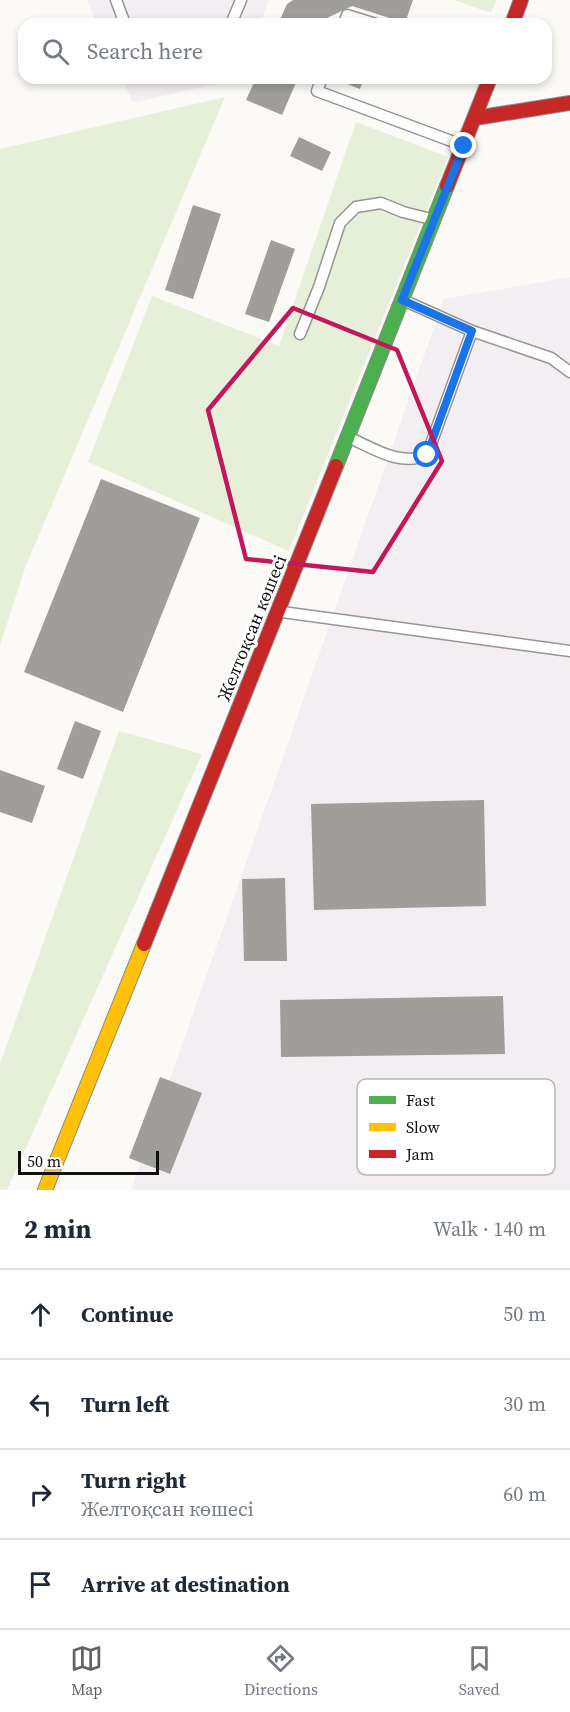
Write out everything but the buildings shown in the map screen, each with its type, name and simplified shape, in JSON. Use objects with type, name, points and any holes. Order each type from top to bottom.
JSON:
[{"type":"main road","points":[[514,18],[521,0]]},
{"type":"main road","name":"Желтоқсан көшесі","points":[[45,1190],[488,84]]},
{"type":"main road","points":[[475,118],[570,103]]},
{"type":"lane","points":[[116,0],[123,18]]},
{"type":"lane","points":[[234,18],[241,0]]},
{"type":"lane","points":[[320,84],[317,91],[464,146]]},
{"type":"lane","points":[[300,334],[319,287],[340,223],[356,207],[381,202],[403,212],[434,220]]},
{"type":"lane","points":[[402,300],[472,331],[550,358],[570,372]]},
{"type":"lane","points":[[348,437],[397,458],[416,460],[427,455],[472,331]]},
{"type":"lane","points":[[278,612],[570,651]]},
{"type":"highlighted area","points":[[293,308],[397,350],[442,461],[373,572],[246,559],[208,410]]},
{"type":"shaded area","points":[[87,0],[269,0],[262,18],[94,18]]},
{"type":"shaded area","points":[[125,84],[214,84],[133,103]]},
{"type":"shaded area","points":[[570,277],[570,1190],[131,1190],[444,299]]},
{"type":"green space","points":[[454,0],[496,0],[491,13]]},
{"type":"green space","points":[[225,97],[25,568],[0,645],[0,149]]},
{"type":"green space","points":[[356,122],[448,157],[289,551],[88,462],[152,296],[279,346]]},
{"type":"green space","points":[[119,731],[202,754],[7,1190],[0,1190],[0,1064]]},
{"type":"traffic: fast","points":[[336,466],[447,186]]},
{"type":"traffic: slow","points":[[45,1190],[144,944]]},
{"type":"traffic: jam","points":[[514,18],[521,0]]},
{"type":"traffic: jam","points":[[447,186],[488,84]]},
{"type":"traffic: jam","points":[[475,118],[570,103]]},
{"type":"traffic: jam","points":[[144,944],[336,466]]},
{"type":"route","points":[[427,455],[472,331],[402,300],[464,146]]}]
